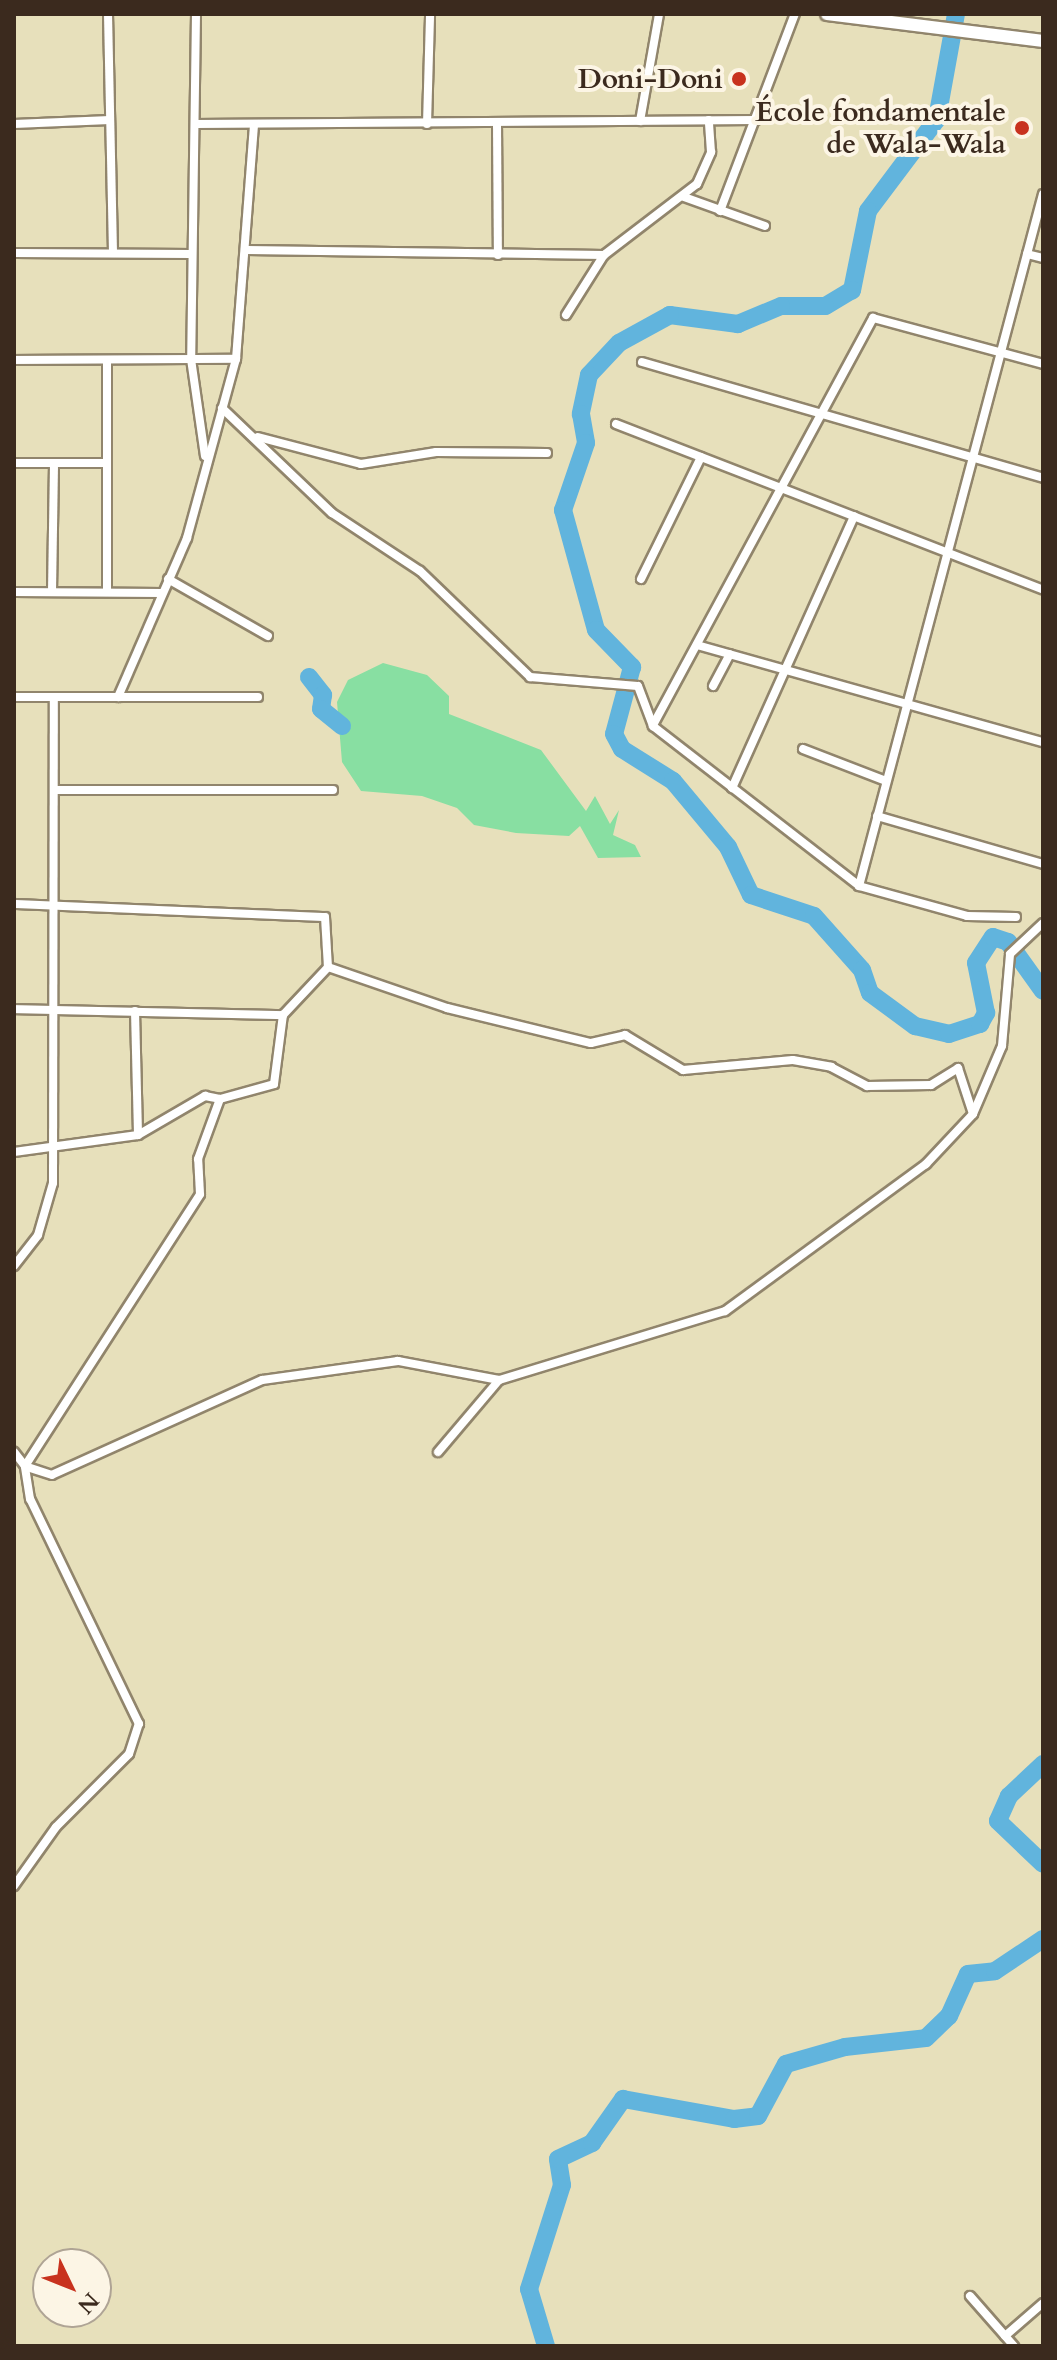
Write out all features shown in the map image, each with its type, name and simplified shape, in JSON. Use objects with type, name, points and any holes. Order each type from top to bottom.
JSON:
[{"type":"main road","points":[[827,14],[1041,38]]},
{"type":"street","points":[[108,14],[113,250]]},
{"type":"street","points":[[196,14],[191,359],[205,460]]},
{"type":"street","points":[[427,124],[430,14]]},
{"type":"street","points":[[640,121],[659,14]]},
{"type":"street","points":[[720,211],[795,14]]},
{"type":"street","points":[[14,124],[110,120]]},
{"type":"street","points":[[566,315],[604,255],[684,197],[711,152],[709,120]]},
{"type":"street","points":[[195,124],[254,126],[756,120]]},
{"type":"street","points":[[497,123],[498,255]]},
{"type":"street","points":[[118,697],[168,579],[236,359],[247,250],[254,126]]},
{"type":"street","points":[[859,886],[1043,194]]},
{"type":"street","points":[[684,197],[765,226]]},
{"type":"street","points":[[14,253],[113,250],[192,254]]},
{"type":"street","points":[[247,250],[604,255]]},
{"type":"street","points":[[1027,254],[1043,258]]},
{"type":"street","points":[[653,726],[873,318],[1043,364]]},
{"type":"street","points":[[14,360],[236,359]]},
{"type":"street","points":[[107,361],[107,592]]},
{"type":"street","points":[[642,362],[1043,478]]},
{"type":"street","points":[[222,408],[257,437],[332,513],[420,571],[530,677],[624,681],[638,686],[653,726],[859,886],[967,916],[1016,917]]},
{"type":"street","points":[[616,424],[1043,590]]},
{"type":"street","points":[[257,437],[361,464],[436,452],[547,453]]},
{"type":"street","points":[[641,579],[701,457]]},
{"type":"street","points":[[14,463],[107,463]]},
{"type":"street","points":[[52,592],[54,463]]},
{"type":"street","points":[[732,788],[789,670],[854,516]]},
{"type":"street","points":[[168,579],[268,636]]},
{"type":"street","points":[[14,592],[162,593]]},
{"type":"street","points":[[697,645],[1042,738]]},
{"type":"street","points":[[713,686],[730,654]]},
{"type":"street","points":[[14,697],[258,697]]},
{"type":"street","points":[[14,1266],[38,1235],[53,1183],[54,697]]},
{"type":"street","points":[[803,749],[886,781]]},
{"type":"street","points":[[54,790],[333,790]]},
{"type":"street","points":[[877,816],[1043,864]]},
{"type":"street","points":[[14,904],[325,917],[328,967],[283,1015],[274,1084],[220,1099],[205,1096],[138,1135],[53,1151],[14,1152]]},
{"type":"street","points":[[25,1466],[52,1475],[262,1380],[398,1361],[499,1380],[725,1311],[926,1164],[973,1114],[1002,1046],[1010,954],[1043,923]]},
{"type":"street","points":[[328,967],[447,1008],[591,1043],[625,1035],[683,1070],[793,1060],[831,1067],[867,1086],[931,1085],[958,1068],[973,1114]]},
{"type":"street","points":[[14,1009],[283,1015]]},
{"type":"street","points":[[135,1011],[138,1135]]},
{"type":"street","points":[[25,1466],[200,1194],[198,1159],[220,1099]]},
{"type":"street","points":[[438,1452],[499,1380]]},
{"type":"street","points":[[14,1452],[25,1466],[30,1499],[139,1724],[129,1754],[56,1827],[14,1886]]},
{"type":"street","points":[[970,2296],[1014,2346]]},
{"type":"street","points":[[1005,2336],[1043,2303]]},
{"type":"green space","points":[[383,663],[427,675],[449,696],[449,714],[541,750],[586,811],[595,796],[610,824],[619,810],[613,835],[635,845],[641,857],[598,858],[580,826],[569,836],[516,833],[474,825],[457,808],[422,796],[361,791],[342,762],[337,702],[348,680]]},
{"type":"waterway","points":[[956,14],[937,119],[868,211],[852,290],[825,306],[781,306],[738,324],[670,315],[619,343],[589,375],[581,414],[586,443],[563,510],[596,630],[632,667],[614,734],[622,749],[673,781],[728,847],[751,895],[814,916],[862,970],[870,993],[915,1026],[949,1034],[980,1024],[986,1013],[976,963],[993,937],[1008,942],[1043,991]]},
{"type":"waterway","points":[[309,677],[323,695],[321,709],[342,726]]},
{"type":"waterway","points":[[1043,1764],[1009,1796],[998,1821],[1043,1864]]},
{"type":"waterway","points":[[546,2346],[529,2289],[562,2185],[558,2159],[592,2143],[623,2099],[734,2119],[758,2116],[786,2064],[845,2047],[926,2038],[949,2016],[968,1974],[995,1971],[1043,1939]]},
{"type":"place","name":"Doni-Doni","points":[[739,79]]},
{"type":"place","name":"École fondamentale de Wala-Wala","points":[[1022,128]]}]
